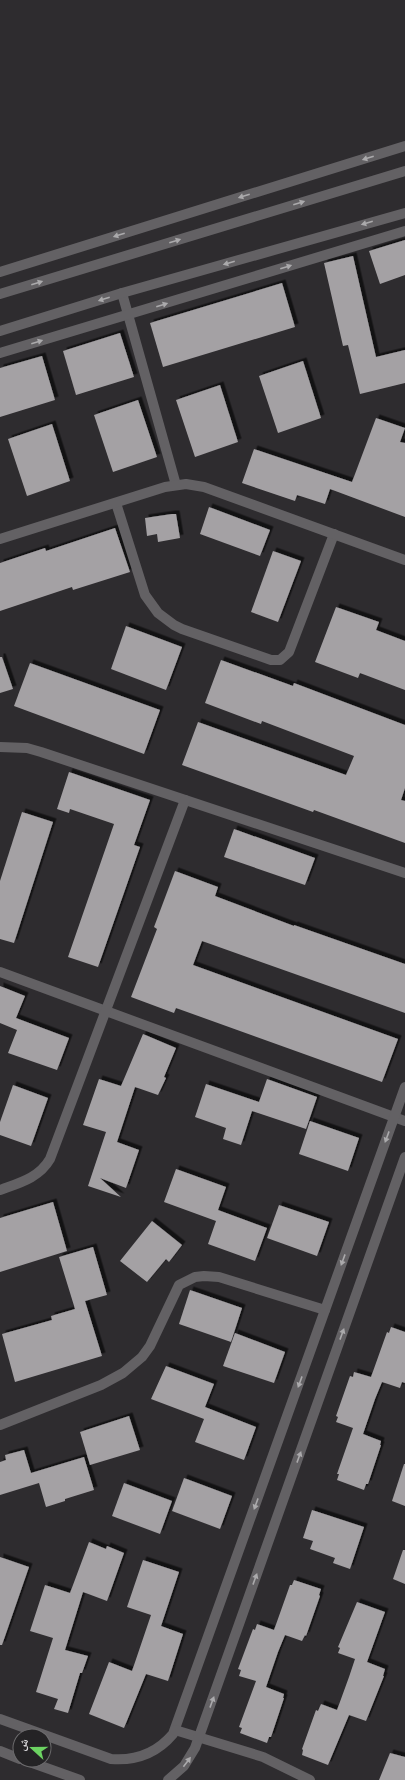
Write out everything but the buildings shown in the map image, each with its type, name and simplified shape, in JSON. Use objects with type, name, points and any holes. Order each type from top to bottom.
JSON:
[{"type":"street","points":[[0,272],[405,146]]},
{"type":"street","points":[[0,294],[405,171]]},
{"type":"street","points":[[0,331],[122,294],[405,213]]},
{"type":"street","points":[[0,353],[405,231]]},
{"type":"street","points":[[122,294],[176,485]]},
{"type":"street","points":[[0,539],[176,485],[191,484],[204,487],[405,560]]},
{"type":"street","points":[[116,503],[145,595],[158,613],[182,629],[271,660],[280,660],[289,652],[334,534]]},
{"type":"street","points":[[0,747],[27,748],[41,752],[405,873]]},
{"type":"street","points":[[0,1190],[35,1176],[46,1165],[52,1153],[185,800]]},
{"type":"street","points":[[0,972],[405,1122]]},
{"type":"street","points":[[0,1719],[111,1759],[121,1760],[143,1756],[153,1752],[167,1741],[175,1730],[405,1087]]},
{"type":"street","points":[[168,1780],[184,1766],[190,1758],[199,1738],[405,1157]]},
{"type":"street","points":[[0,1424],[101,1385],[123,1373],[142,1357],[150,1346],[179,1286],[195,1277],[218,1277],[325,1310]]},
{"type":"street","points":[[175,1730],[263,1757],[310,1780]]},
{"type":"street","points":[[0,1751],[12,1756]]},
{"type":"street","points":[[46,1768],[80,1780]]}]
